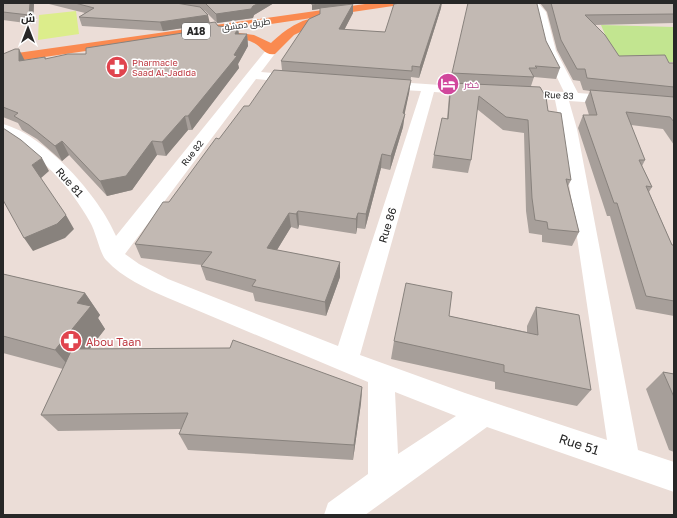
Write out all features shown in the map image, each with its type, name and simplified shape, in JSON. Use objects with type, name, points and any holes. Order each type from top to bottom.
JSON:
[{"type":"highway","points":[[222,25],[270,12],[329,3]]},
{"type":"highway","name":"طريق دمشق","points":[[3,53],[78,45],[222,25],[316,15],[359,3]]},
{"type":"highway","points":[[191,32],[226,34],[253,38],[265,43],[271,51],[285,35],[316,15],[397,6]]},
{"type":"highway","name":"طريق دمشق","points":[[176,31],[191,32],[222,25]]},
{"type":"highway","points":[[3,48],[117,33],[176,31]]},
{"type":"highway","points":[[3,66],[110,50],[176,31]]},
{"type":"highway","name":"طريق دمشق","points":[[3,59],[78,45]]},
{"type":"street","points":[[533,3],[540,12],[550,51],[566,95],[570,136],[625,460]]},
{"type":"street","name":"Rue 82","points":[[113,255],[271,51]]},
{"type":"street","points":[[252,75],[308,80]]},
{"type":"street","points":[[372,84],[428,89],[490,92]]},
{"type":"street","name":"Rue 86","points":[[346,361],[428,89]]},
{"type":"street","name":"Rue 83","points":[[506,92],[566,95],[674,104]]},
{"type":"street","name":"Rue 81","points":[[3,129],[12,133],[45,156],[77,187],[106,232],[113,255]]},
{"type":"street","name":"Rue 51","points":[[113,255],[117,260],[137,273],[185,295],[252,321],[381,375],[484,413],[674,477]]},
{"type":"street","points":[[381,375],[384,482]]},
{"type":"street","points":[[340,515],[363,496],[484,413]]},
{"type":"green space","points":[[76,11],[79,34],[38,40],[39,15]]},
{"type":"green space","points":[[601,25],[674,27],[674,62],[617,63]]},
{"type":"building","points":[[3,3],[30,3],[29,15],[3,12]]},
{"type":"building","points":[[75,3],[176,3],[200,7],[208,15],[160,22],[79,17],[94,8]]},
{"type":"building","points":[[205,3],[259,3],[251,9],[216,14]]},
{"type":"building","points":[[312,3],[326,3],[312,5]]},
{"type":"building","points":[[441,3],[420,67],[412,66],[412,71],[281,61],[309,19],[320,14],[320,8],[353,4],[339,29],[385,32],[394,4]]},
{"type":"building","points":[[468,3],[536,3],[546,41],[560,68],[535,66],[537,68],[529,68],[534,77],[452,73]]},
{"type":"building","points":[[551,3],[674,3],[674,14],[585,15],[605,35],[619,56],[665,55],[669,63],[674,63],[674,87],[587,78],[585,69],[577,69],[561,40]]},
{"type":"building","points":[[215,22],[218,26],[238,28],[235,34],[247,34],[234,55],[237,56],[188,116],[185,116],[162,142],[152,141],[126,176],[100,181],[62,141],[55,146],[29,125],[14,116],[18,113],[3,107],[3,54],[15,49],[19,49],[19,61],[45,57],[45,59],[68,54],[86,54],[86,48],[202,30],[202,24]]},
{"type":"building","points":[[274,70],[411,80],[403,113],[405,114],[391,156],[382,154],[366,214],[358,213],[356,219],[298,211],[296,214],[289,213],[267,248],[340,262],[325,302],[252,286],[256,280],[201,266],[212,252],[135,244],[163,202],[169,202],[216,138],[219,139],[244,106],[249,106]]},
{"type":"building","points":[[451,83],[540,87],[546,97],[548,111],[561,113],[571,180],[566,179],[579,232],[548,229],[547,222],[535,220],[532,198],[528,120],[506,117],[479,96],[471,160],[434,155],[442,118],[448,119]]},
{"type":"building","points":[[590,90],[674,97],[674,122],[670,117],[626,112],[645,160],[639,160],[652,187],[646,186],[672,245],[674,245],[674,301],[646,296],[617,203],[614,203],[583,115],[597,115]]},
{"type":"building","points":[[3,128],[21,140],[42,158],[32,165],[66,215],[57,224],[24,238],[3,200]]},
{"type":"building","points":[[3,274],[85,293],[77,303],[91,306],[55,350],[3,336]]},
{"type":"building","points":[[406,283],[452,292],[449,316],[538,335],[536,307],[579,315],[591,390],[504,372],[504,365],[394,341]]},
{"type":"building","points":[[233,340],[362,387],[354,445],[179,434],[188,413],[41,415],[72,349],[230,348]]},
{"type":"building","points":[[663,372],[674,374],[674,397]]},
{"type":"place","name":"Pharmacie Saad Al-Jadida","points":[[117,67]]},
{"type":"place","name":"خضر","points":[[448,84]]},
{"type":"place","name":"Abou Taan","points":[[71,341]]}]
